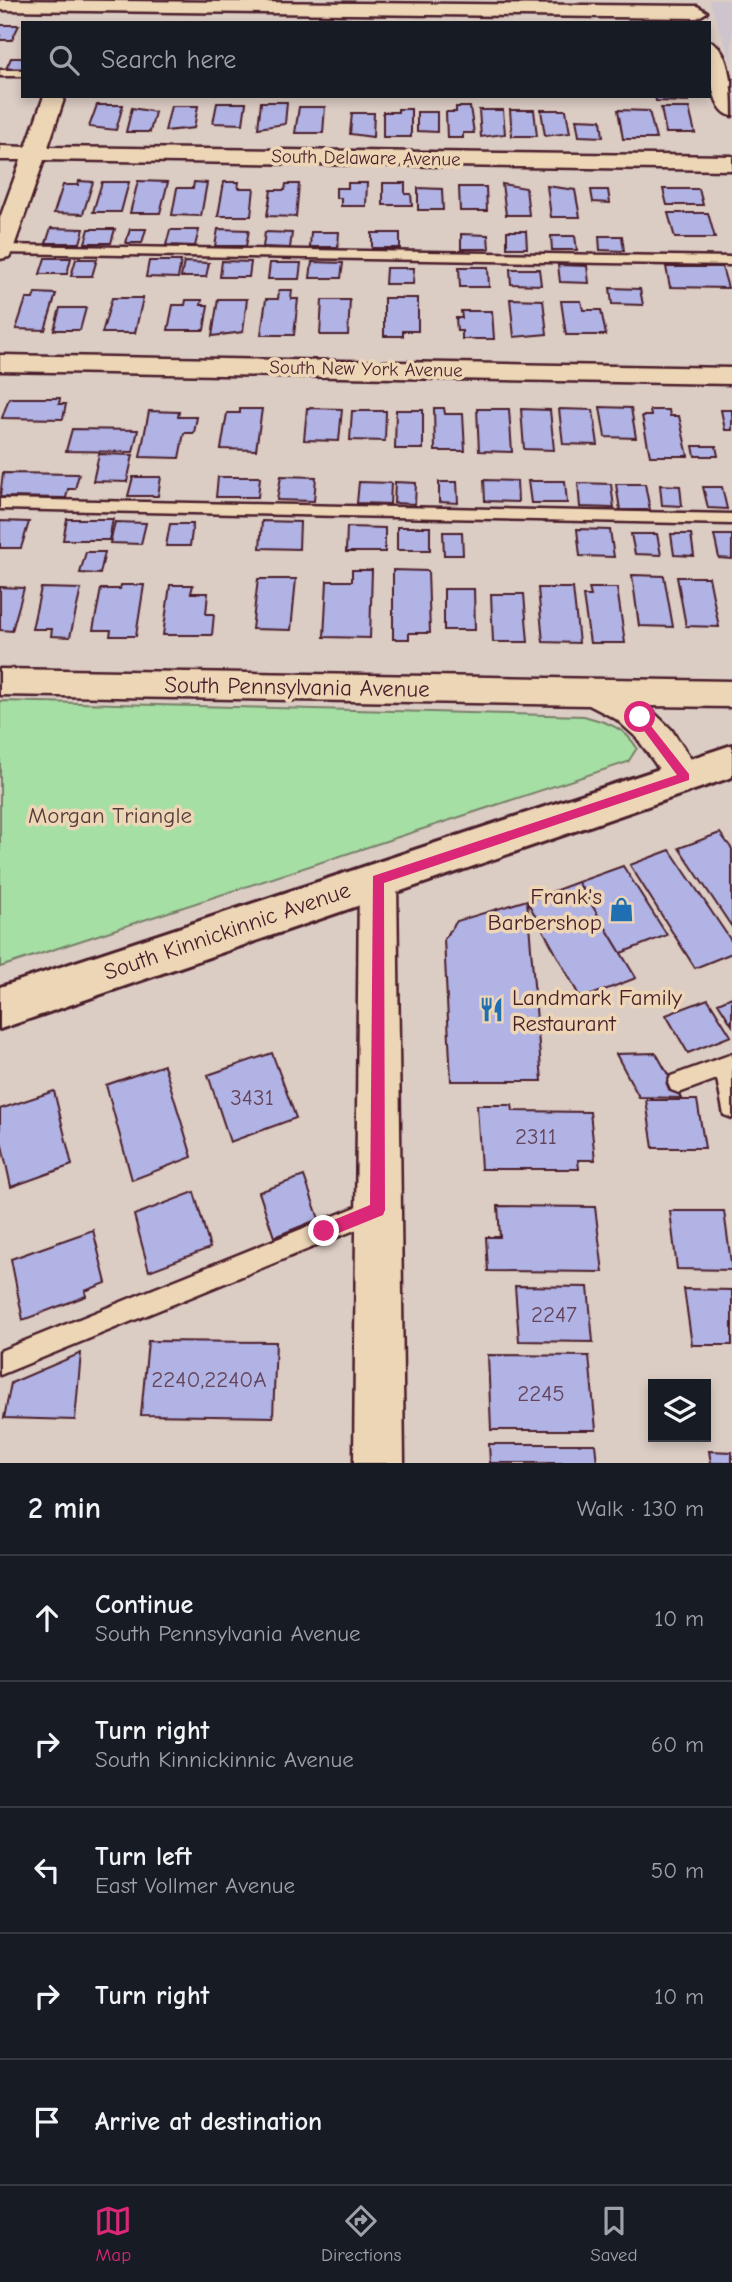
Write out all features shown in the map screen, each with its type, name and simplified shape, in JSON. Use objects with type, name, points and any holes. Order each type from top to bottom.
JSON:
[{"type":"main road","name":"South Kinnickinnic Avenue","points":[[0,1008],[732,761]]},
{"type":"street","points":[[0,4],[87,9],[697,12]]},
{"type":"street","points":[[711,53],[732,110]]},
{"type":"street","points":[[0,250],[54,98]]},
{"type":"street","name":"South Delaware Avenue","points":[[0,153],[732,163]]},
{"type":"street","name":"South New York Avenue","points":[[0,363],[732,376]]},
{"type":"street","name":"South Pennsylvania Avenue","points":[[0,682],[732,694]]},
{"type":"street","name":"South Pennsylvania Avenue","points":[[593,692],[624,705],[640,717],[685,777]]},
{"type":"street","points":[[377,880],[379,1463]]},
{"type":"lane","points":[[0,73],[21,73]]},
{"type":"lane","points":[[0,250],[732,261]]},
{"type":"lane","points":[[0,505],[732,519]]},
{"type":"lane","points":[[679,1083],[728,1065],[732,1108]]},
{"type":"lane","points":[[0,1363],[377,1210]]},
{"type":"shaded area","points":[[709,0],[732,0],[732,63]]},
{"type":"green space","name":"Morgan Triangle","points":[[0,701],[584,716],[621,730],[637,748],[628,762],[0,967]]},
{"type":"building","points":[[0,25],[19,25],[12,40],[0,40]]},
{"type":"building","points":[[11,58],[21,58],[21,69],[6,69]]},
{"type":"building","points":[[655,98],[687,98],[688,102],[656,101]]},
{"type":"building","points":[[261,102],[287,102],[285,124],[258,128]]},
{"type":"building","points":[[217,103],[246,103],[243,124],[213,123]]},
{"type":"building","points":[[97,105],[123,105],[116,130],[89,127]]},
{"type":"building","points":[[171,106],[198,106],[194,128],[165,131]]},
{"type":"building","points":[[299,107],[325,107],[323,133],[295,133]]},
{"type":"building","points":[[456,107],[470,107],[474,133],[463,133],[463,138],[447,138],[446,112],[456,112]]},
{"type":"building","points":[[132,108],[155,112],[150,132],[126,132]]},
{"type":"building","points":[[661,108],[689,108],[695,133],[666,133]]},
{"type":"building","points":[[398,109],[411,109],[411,137],[383,137],[383,112],[398,112]]},
{"type":"building","points":[[479,110],[503,110],[505,134],[481,137]]},
{"type":"building","points":[[510,110],[534,110],[537,136],[512,136]]},
{"type":"building","points":[[541,110],[566,110],[570,133],[545,136]]},
{"type":"building","points":[[618,110],[649,111],[656,139],[623,139]]},
{"type":"building","points":[[417,112],[437,112],[437,132],[417,131]]},
{"type":"building","points":[[352,113],[374,113],[373,137],[350,134]]},
{"type":"building","points":[[576,119],[601,120],[603,137],[579,136]]},
{"type":"building","points":[[79,181],[93,182],[83,214],[54,213],[63,185],[78,185]]},
{"type":"building","points":[[138,181],[168,182],[160,213],[130,213]]},
{"type":"building","points":[[102,182],[129,182],[121,212],[93,212]]},
{"type":"building","points":[[194,182],[207,183],[201,216],[172,215],[177,188],[193,188]]},
{"type":"building","points":[[224,182],[239,182],[238,188],[254,188],[251,216],[218,216]]},
{"type":"building","points":[[348,183],[367,183],[366,206],[341,206],[341,198],[336,198],[336,188],[348,188]]},
{"type":"building","points":[[383,183],[405,183],[405,194],[411,194],[412,205],[383,205]]},
{"type":"building","points":[[286,184],[299,184],[296,217],[267,216],[271,190],[285,190]]},
{"type":"building","points":[[502,184],[526,188],[529,215],[506,215]]},
{"type":"building","points":[[547,186],[575,190],[580,217],[551,217]]},
{"type":"building","points":[[459,187],[486,187],[487,211],[460,211]]},
{"type":"building","points":[[418,188],[442,189],[443,210],[418,210]]},
{"type":"building","points":[[663,189],[699,189],[703,205],[667,205]]},
{"type":"building","points":[[591,190],[608,190],[610,203],[593,202]]},
{"type":"building","points":[[668,213],[708,213],[715,238],[675,238]]},
{"type":"building","points":[[51,228],[84,229],[80,243],[46,243]]},
{"type":"building","points":[[89,229],[115,229],[111,243],[85,243]]},
{"type":"building","points":[[130,229],[146,229],[142,243],[126,243]]},
{"type":"building","points":[[218,229],[249,230],[246,246],[215,246]]},
{"type":"building","points":[[170,230],[199,230],[195,246],[166,245]]},
{"type":"building","points":[[507,231],[526,231],[527,248],[507,248]]},
{"type":"building","points":[[265,232],[292,233],[290,248],[263,247]]},
{"type":"building","points":[[311,232],[339,232],[338,247],[310,247]]},
{"type":"building","points":[[372,233],[400,233],[400,248],[372,248]]},
{"type":"building","points":[[461,234],[488,235],[489,249],[461,249]]},
{"type":"building","points":[[551,236],[575,236],[577,250],[552,250]]},
{"type":"building","points":[[599,236],[622,236],[624,251],[600,250]]},
{"type":"building","points":[[45,258],[71,258],[67,274],[40,274]]},
{"type":"building","points":[[76,259],[97,259],[92,276],[71,276]]},
{"type":"building","points":[[149,261],[181,261],[178,278],[146,277]]},
{"type":"building","points":[[222,261],[251,262],[249,277],[220,277]]},
{"type":"building","points":[[184,262],[209,263],[206,277],[181,277]]},
{"type":"building","points":[[312,262],[343,263],[341,278],[310,278]]},
{"type":"building","points":[[270,263],[301,263],[299,279],[268,279]]},
{"type":"building","points":[[558,265],[587,266],[589,283],[560,282]]},
{"type":"building","points":[[459,267],[488,267],[489,287],[460,287]]},
{"type":"building","points":[[666,267],[722,267],[728,288],[670,287]]},
{"type":"building","points":[[386,268],[414,268],[413,284],[385,284]]},
{"type":"building","points":[[510,269],[539,269],[541,285],[511,284]]},
{"type":"building","points":[[610,288],[640,289],[643,305],[612,304]]},
{"type":"building","points":[[279,290],[292,290],[291,299],[298,299],[294,335],[261,335],[266,299],[278,299]]},
{"type":"building","points":[[35,293],[56,294],[45,330],[16,329],[26,299],[33,299]]},
{"type":"building","points":[[112,298],[143,298],[135,333],[102,333]]},
{"type":"building","points":[[384,298],[418,298],[418,331],[403,331],[403,336],[384,336]]},
{"type":"building","points":[[218,299],[247,299],[243,332],[212,336]]},
{"type":"building","points":[[510,299],[543,300],[547,334],[514,337]]},
{"type":"building","points":[[186,300],[202,300],[201,305],[208,305],[204,330],[168,330],[173,305],[185,305]]},
{"type":"building","points":[[322,300],[350,300],[348,335],[320,335]]},
{"type":"building","points":[[561,301],[581,301],[583,310],[601,310],[606,335],[566,335]]},
{"type":"building","points":[[60,308],[86,308],[80,330],[54,330]]},
{"type":"building","points":[[461,311],[492,311],[494,339],[462,339],[462,331],[457,331],[456,318],[462,318]]},
{"type":"building","points":[[9,398],[60,398],[59,404],[66,404],[63,419],[2,418]]},
{"type":"building","points":[[600,407],[631,408],[636,438],[605,437]]},
{"type":"building","points":[[307,408],[342,409],[339,441],[304,440]]},
{"type":"building","points":[[434,408],[444,408],[445,414],[463,414],[465,451],[435,451]]},
{"type":"building","points":[[240,409],[262,409],[256,450],[221,449],[227,413],[240,413]]},
{"type":"building","points":[[477,409],[509,409],[512,452],[479,451]]},
{"type":"building","points":[[521,409],[550,410],[554,450],[524,449]]},
{"type":"building","points":[[559,409],[593,410],[598,445],[563,444]]},
{"type":"building","points":[[396,410],[423,410],[423,449],[395,449]]},
{"type":"building","points":[[650,410],[669,410],[670,416],[679,416],[688,456],[650,456],[642,416],[651,416]]},
{"type":"building","points":[[721,410],[732,410],[732,430],[725,430]]},
{"type":"building","points":[[149,411],[179,412],[178,417],[197,417],[194,433],[184,433],[179,458],[140,457]]},
{"type":"building","points":[[352,411],[386,411],[385,441],[350,440]]},
{"type":"building","points":[[72,429],[138,430],[133,452],[66,451]]},
{"type":"building","points":[[693,446],[716,446],[718,456],[695,456]]},
{"type":"building","points":[[99,454],[133,455],[127,482],[93,481]]},
{"type":"building","points":[[3,473],[79,474],[75,489],[68,489],[66,498],[0,497]]},
{"type":"building","points":[[281,476],[316,477],[314,501],[277,500]]},
{"type":"building","points":[[133,477],[161,477],[158,496],[128,496]]},
{"type":"building","points":[[218,477],[260,477],[258,497],[216,497]]},
{"type":"building","points":[[484,480],[517,481],[518,502],[485,501]]},
{"type":"building","points":[[528,481],[565,481],[567,503],[531,503]]},
{"type":"building","points":[[359,482],[391,483],[390,504],[357,503]]},
{"type":"building","points":[[395,482],[416,483],[415,504],[394,503]]},
{"type":"building","points":[[439,482],[457,482],[458,503],[439,502]]},
{"type":"building","points":[[578,483],[611,484],[614,508],[580,507]]},
{"type":"building","points":[[616,484],[645,484],[650,510],[620,510]]},
{"type":"building","points":[[660,485],[680,486],[682,506],[662,505]]},
{"type":"building","points":[[703,487],[722,487],[727,509],[708,508]]},
{"type":"building","points":[[67,519],[113,519],[109,540],[63,540]]},
{"type":"building","points":[[0,521],[29,522],[21,548],[0,548]]},
{"type":"building","points":[[262,521],[300,522],[299,549],[260,548]]},
{"type":"building","points":[[115,522],[146,523],[141,544],[110,543]]},
{"type":"building","points":[[170,524],[193,524],[190,546],[166,546]]},
{"type":"building","points":[[347,527],[385,528],[385,552],[346,552]]},
{"type":"building","points":[[397,527],[430,527],[430,550],[397,550]]},
{"type":"building","points":[[577,529],[610,530],[614,557],[580,556]]},
{"type":"building","points":[[443,532],[462,532],[463,555],[444,555]]},
{"type":"building","points":[[631,534],[657,534],[661,555],[635,554]]},
{"type":"building","points":[[671,534],[691,534],[694,556],[674,555]]},
{"type":"building","points":[[714,535],[732,535],[732,559],[719,558]]},
{"type":"building","points":[[86,552],[105,552],[100,574],[80,573]]},
{"type":"building","points":[[352,570],[372,570],[370,638],[324,637],[327,581],[352,581]]},
{"type":"building","points":[[393,570],[428,571],[430,633],[409,633],[409,639],[393,639]]},
{"type":"building","points":[[632,575],[664,576],[673,627],[639,626]]},
{"type":"building","points":[[677,577],[709,577],[719,627],[686,626]]},
{"type":"building","points":[[258,579],[296,579],[291,630],[252,629]]},
{"type":"building","points":[[121,585],[144,585],[136,636],[110,636],[111,630],[93,630],[101,589],[120,589]]},
{"type":"building","points":[[170,585],[193,585],[191,593],[208,593],[206,614],[214,614],[212,635],[163,635]]},
{"type":"building","points":[[0,587],[24,588],[12,631],[0,630]]},
{"type":"building","points":[[41,588],[81,589],[70,637],[51,636],[52,629],[32,629]]},
{"type":"building","points":[[538,588],[573,588],[579,643],[543,642]]},
{"type":"building","points":[[589,588],[617,588],[625,643],[590,643],[583,596],[591,596]]},
{"type":"building","points":[[444,589],[474,589],[475,630],[444,630]]},
{"type":"building","points":[[491,594],[524,594],[528,642],[493,642]]},
{"type":"building","points":[[720,833],[732,849],[732,927],[679,848]]},
{"type":"building","points":[[670,850],[732,942],[732,953],[695,968],[630,865]]},
{"type":"building","name":"Frank's Barbershop","points":[[623,866],[667,935],[621,953],[578,882]]},
{"type":"building","points":[[578,882],[636,978],[581,999],[527,901]]},
{"type":"building","name":"Landmark Family Restaurant","points":[[527,900],[542,1081],[451,1081],[444,939],[457,921]]},
{"type":"building","points":[[732,997],[732,1025],[718,1003]]},
{"type":"building","points":[[708,999],[731,1036],[688,1053],[666,1015]]},
{"type":"building","points":[[272,1053],[296,1118],[230,1142],[208,1075]]},
{"type":"building","points":[[656,1053],[681,1098],[639,1097],[616,1054]]},
{"type":"building","points":[[164,1065],[192,1157],[132,1180],[106,1085]]},
{"type":"building","points":[[54,1091],[72,1165],[11,1187],[0,1136],[0,1109]]},
{"type":"building","points":[[646,1100],[697,1100],[705,1148],[653,1148]]},
{"type":"building","points":[[477,1105],[512,1105],[513,1111],[590,1112],[595,1160],[578,1160],[579,1169],[481,1169]]},
{"type":"building","points":[[304,1176],[319,1219],[274,1237],[259,1192]]},
{"type":"building","points":[[194,1192],[210,1248],[149,1271],[134,1215]]},
{"type":"building","points":[[498,1206],[595,1207],[603,1272],[488,1271],[486,1237],[500,1237]]},
{"type":"building","points":[[670,1211],[724,1211],[732,1270],[677,1269]]},
{"type":"building","points":[[93,1230],[106,1283],[85,1291],[86,1296],[23,1320],[11,1259]]},
{"type":"building","points":[[515,1286],[588,1287],[593,1342],[519,1341]]},
{"type":"building","points":[[684,1289],[732,1290],[732,1345],[692,1345]]},
{"type":"building","points":[[148,1341],[276,1342],[273,1417],[141,1415]]},
{"type":"building","points":[[81,1353],[75,1420],[4,1418],[11,1383]]},
{"type":"building","points":[[488,1355],[589,1356],[596,1430],[491,1430]]},
{"type":"building","points":[[489,1444],[595,1444],[597,1463],[490,1463]]},
{"type":"building","points":[[709,1451],[732,1452],[732,1463],[711,1463]]},
{"type":"place","name":"Frank's Barbershop","points":[[622,909]]},
{"type":"place","name":"Landmark Family Restaurant","points":[[492,1010]]},
{"type":"route","points":[[324,1231],[377,1210],[377,880],[685,777],[640,717]]}]
